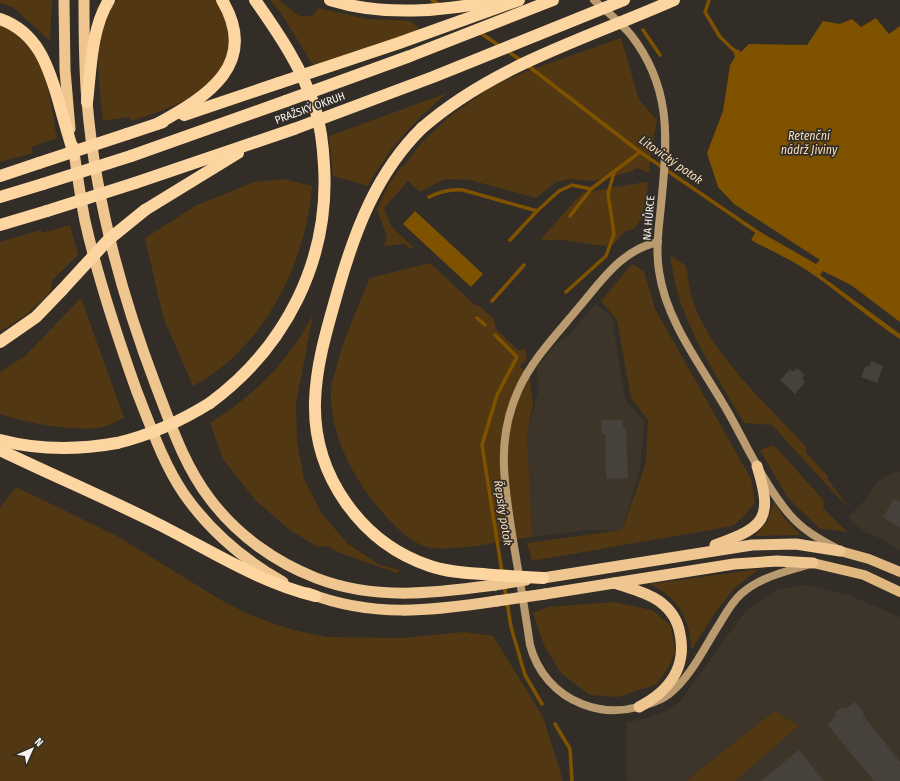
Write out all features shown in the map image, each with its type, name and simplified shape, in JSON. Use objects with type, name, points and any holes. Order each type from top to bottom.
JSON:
[{"type":"highway","points":[[64,0],[66,85],[74,155],[85,220],[109,310],[142,404],[168,468],[193,506],[224,540],[273,576],[315,596]]},
{"type":"highway","points":[[84,0],[87,102],[104,211],[129,306],[153,377],[182,453],[200,486],[218,510],[239,531],[276,558],[316,578],[344,587],[374,592],[404,594],[435,593],[494,580],[542,578],[737,547],[780,544],[811,546],[840,551]]},
{"type":"highway","points":[[87,102],[96,36],[101,14],[109,0]]},
{"type":"highway","points":[[156,124],[205,96],[218,83],[226,71],[234,48],[234,32],[230,16],[222,0]]},
{"type":"highway","points":[[0,440],[38,447],[56,448],[101,446],[117,443],[160,430],[210,403],[248,371],[268,348],[286,323],[300,296],[311,268],[319,239],[324,209],[325,179],[323,148],[315,108],[304,79],[287,46],[255,0]]},
{"type":"highway","points":[[330,0],[364,8],[414,10],[456,8],[499,0]]},
{"type":"highway","points":[[0,176],[279,82],[392,46],[519,0]]},
{"type":"highway","name":"PRAŽSKÝ OKRUH","points":[[0,197],[131,156],[286,101],[410,56],[553,0]]},
{"type":"highway","name":"PRAŽSKÝ OKRUH","points":[[0,225],[135,183],[294,129],[447,71],[624,0]]},
{"type":"highway","points":[[494,580],[437,568],[416,561],[389,546],[366,526],[346,503],[330,476],[322,455],[317,433],[315,403],[320,357],[354,239],[376,190],[394,161],[412,138],[441,113],[478,87],[527,62],[674,0]]},
{"type":"highway","points":[[0,19],[16,27],[30,38],[44,58],[74,155]]},
{"type":"highway","points":[[0,342],[36,317],[108,240],[145,210],[260,140]]},
{"type":"highway","points":[[0,168],[39,163]]},
{"type":"highway","points":[[0,450],[158,524],[243,570],[280,586],[358,607],[405,612],[436,610],[734,564],[778,561],[813,563]]},
{"type":"highway","points":[[686,554],[740,536],[750,531],[758,523],[766,502],[757,466]]},
{"type":"highway","points":[[611,582],[644,593],[659,601],[674,617],[680,631],[682,651],[675,675],[659,695],[639,707]]},
{"type":"main road","name":"NA HŮRCE","points":[[594,0],[630,34],[649,63],[661,94],[665,116],[666,141],[658,242],[658,261],[661,283],[676,321],[757,466]]},
{"type":"main road","points":[[658,242],[639,248],[616,265],[538,357],[523,380],[513,403],[504,435],[502,460],[530,645],[538,665],[552,685],[578,703],[605,710],[622,710],[639,707],[662,698],[679,684],[729,609],[742,593],[767,578],[813,563],[837,567],[864,575],[900,592]]},
{"type":"main road","points":[[757,466],[786,510],[795,521],[811,535],[840,551],[869,559],[900,572]]},
{"type":"shaded area","points":[[0,0],[52,0],[50,41],[13,7],[0,3]]},
{"type":"shaded area","points":[[117,0],[215,0],[223,14],[229,35],[226,58],[218,73],[208,85],[194,95],[163,110],[131,121],[129,117],[103,121],[98,59],[99,43],[108,13]]},
{"type":"shaded area","points":[[270,0],[279,0],[299,16],[313,16],[318,8],[368,19],[411,21],[421,30],[313,65],[281,13]]},
{"type":"shaded area","points":[[0,25],[16,34],[28,45],[37,58],[48,88],[57,138],[31,147],[33,153],[0,162]]},
{"type":"shaded area","points":[[621,38],[639,100],[657,120],[651,155],[650,173],[637,168],[630,172],[593,181],[571,179],[556,182],[536,198],[470,180],[445,179],[420,192],[408,181],[384,208],[391,226],[414,248],[409,248],[405,244],[384,246],[387,237],[377,209],[389,184],[422,142],[449,117],[491,87],[522,73]]},
{"type":"shaded area","points":[[447,93],[423,114],[403,136],[385,159],[368,186],[333,176],[329,136]]},
{"type":"shaded area","points":[[284,179],[312,186],[308,215],[301,245],[290,274],[277,301],[260,327],[241,350],[218,370],[193,386],[163,317],[145,238],[197,205],[254,182]]},
{"type":"shaded area","points":[[649,182],[642,218],[634,229],[625,231],[614,244],[603,246],[563,240],[540,240],[582,193]]},
{"type":"shaded area","points":[[70,225],[78,255],[52,280],[51,291],[40,303],[21,318],[0,331],[0,242],[41,230],[42,233]]},
{"type":"shaded area","points":[[670,255],[686,266],[693,301],[701,321],[713,341],[758,397],[806,447],[806,453],[828,476],[828,480],[847,505],[846,506],[772,425],[744,423],[703,353],[689,324],[678,296]]},
{"type":"shaded area","points":[[430,263],[476,306],[478,305],[494,319],[496,329],[518,350],[525,349],[527,359],[520,367],[529,374],[533,404],[527,435],[532,537],[449,548],[427,547],[418,544],[395,526],[370,497],[349,464],[341,446],[335,427],[331,386],[339,356],[370,278]]},
{"type":"shaded area","points":[[632,264],[644,271],[655,309],[751,479],[755,503],[733,526],[532,561],[527,543],[622,530],[646,463],[648,420],[631,398],[617,320],[601,301]]},
{"type":"shaded area","points":[[81,298],[124,418],[98,428],[87,429],[35,423],[0,414],[0,372],[25,356]]},
{"type":"shaded area","points":[[596,304],[612,317],[625,399],[644,422],[640,470],[622,530],[587,530],[532,537],[527,435],[539,388],[537,367],[555,345],[569,335]]},
{"type":"shaded area","points":[[313,315],[296,403],[297,441],[304,479],[322,514],[348,544],[380,565],[400,570],[397,573],[337,552],[328,546],[318,547],[290,530],[256,501],[223,459],[210,423],[242,401],[269,376],[292,348]]},
{"type":"shaded area","points":[[774,445],[824,501],[823,508],[847,532],[819,528],[788,498],[760,450]]},
{"type":"shaded area","points":[[900,471],[900,550],[882,539],[863,531],[848,517],[864,501],[877,483],[885,476]]},
{"type":"shaded area","points":[[16,487],[117,536],[219,599],[250,615],[293,630],[327,637],[402,638],[464,632],[493,636],[543,717],[563,781],[0,781],[0,508]]},
{"type":"shaded area","points":[[774,502],[785,519],[801,535],[755,536],[767,522]]},
{"type":"shaded area","points":[[760,569],[749,576],[730,594],[714,615],[693,648],[691,648],[688,628],[681,610],[668,595],[650,584]]},
{"type":"shaded area","points":[[806,585],[848,595],[900,617],[900,781],[735,781],[799,726],[774,711],[686,781],[627,781],[626,723],[663,712],[680,702],[746,610],[777,589]]},
{"type":"shaded area","points":[[614,602],[652,610],[671,626],[675,651],[671,663],[657,684],[618,697],[590,695],[561,673],[544,645],[533,613],[548,607]]},
{"type":"shaded area","points":[[774,711],[799,726],[735,781],[686,781]]},
{"type":"water","name":"Retenční nádrž Jiviny","points":[[876,18],[889,34],[900,26],[900,322],[851,285],[823,271],[820,275],[900,334],[900,339],[808,271],[751,240],[757,230],[816,264],[820,260],[734,204],[718,187],[707,153],[723,111],[730,65],[735,57],[734,54],[737,49],[741,52],[749,44],[807,45],[823,21],[840,24],[852,19],[861,27]]},
{"type":"water","points":[[415,211],[483,274],[471,287],[403,224]]},
{"type":"building","points":[[871,361],[883,366],[877,383],[861,377],[866,365],[869,367]]},
{"type":"building","points":[[797,368],[805,375],[802,379],[805,382],[795,394],[780,380],[790,369],[793,372]]},
{"type":"building","points":[[601,420],[623,420],[623,428],[626,428],[628,478],[606,479],[605,434],[602,434]]},
{"type":"building","points":[[894,499],[900,502],[900,528],[883,517]]},
{"type":"building","points":[[855,702],[864,714],[863,715],[900,762],[900,781],[874,781],[827,724],[836,717],[835,713],[842,707],[846,709]]},
{"type":"building","points":[[799,750],[824,781],[761,781]]},
{"type":"waterway","name":"Litovický potok","points":[[432,0],[440,5]]},
{"type":"waterway","points":[[709,0],[705,12],[720,37],[738,54]]},
{"type":"waterway","points":[[643,30],[660,55]]},
{"type":"waterway","name":"Litovický potok","points":[[479,32],[501,47]]},
{"type":"waterway","name":"Litovický potok","points":[[506,50],[522,61]]},
{"type":"waterway","name":"Litovický potok","points":[[527,65],[640,152],[760,234]]},
{"type":"waterway","name":"Řepský potok","points":[[570,216],[591,189],[640,152]]},
{"type":"waterway","points":[[566,292],[606,256],[614,234],[608,194],[614,172]]},
{"type":"waterway","points":[[429,197],[446,191],[463,190],[537,211],[559,191],[572,185],[591,189]]},
{"type":"waterway","points":[[510,240],[537,211]]},
{"type":"waterway","name":"Řepský potok","points":[[492,301],[524,265]]},
{"type":"waterway","name":"Řepský potok","points":[[477,318],[485,325]]},
{"type":"waterway","name":"Řepský potok","points":[[495,335],[517,357],[497,395],[482,445],[502,572]]},
{"type":"waterway","name":"Řepský potok","points":[[504,584],[511,627],[525,675],[542,704]]},
{"type":"waterway","name":"Řepský potok","points":[[555,724],[570,749],[572,781]]}]
